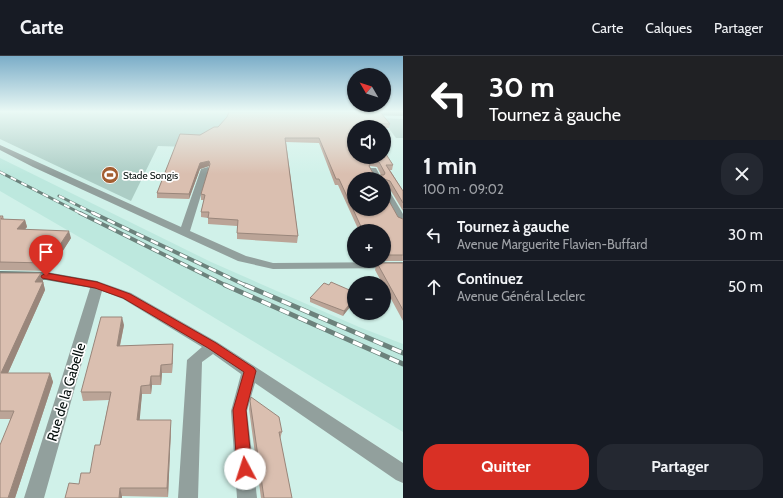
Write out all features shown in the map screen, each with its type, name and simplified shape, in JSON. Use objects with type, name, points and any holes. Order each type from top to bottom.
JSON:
[{"type":"main road","points":[[0,275],[46,276],[97,285]]},
{"type":"street","points":[[0,147],[242,260],[273,266],[310,267],[403,265]]},
{"type":"street","points":[[184,234],[205,169]]},
{"type":"street","points":[[391,201],[403,222]]},
{"type":"street","points":[[97,285],[127,296],[212,346],[403,474]]},
{"type":"street","name":"Rue de la Gabelle","points":[[34,498],[97,285]]},
{"type":"street","points":[[188,498],[195,360],[212,346]]},
{"type":"street","points":[[247,498],[240,410],[250,371]]},
{"type":"shaded area","points":[[0,133],[280,133],[285,150],[158,146],[131,201],[0,139]]},
{"type":"shaded area","points":[[392,133],[403,133],[403,138],[396,138]]},
{"type":"shaded area","points":[[0,158],[211,262],[359,327],[403,344],[403,432],[129,266],[0,191]]},
{"type":"building","points":[[347,133],[347,164],[370,164],[369,166],[372,172],[347,172],[347,196],[339,179],[336,179],[319,138],[285,138],[298,236],[237,233],[238,220],[208,218],[209,212],[201,212],[205,195],[201,194],[210,164],[209,161],[200,163],[189,194],[157,193],[180,134]]},
{"type":"building","points":[[391,162],[393,165],[386,165],[391,172],[384,172],[380,164],[391,164]]},
{"type":"building","points":[[391,173],[403,191],[403,203],[391,183]]},
{"type":"building","points":[[391,204],[398,217],[403,219],[403,255],[391,255],[391,224],[360,224],[356,216],[391,216]]},
{"type":"building","points":[[0,216],[3,216],[1,219],[25,220],[17,229],[69,231],[48,263],[0,262]]},
{"type":"building","points":[[391,263],[403,263],[403,310],[391,288],[391,276],[384,276],[380,268],[391,268]]},
{"type":"building","points":[[0,273],[41,273],[35,282],[43,282],[1,373],[50,373],[8,498],[0,498],[0,445],[14,411],[0,411]]},
{"type":"building","points":[[331,282],[347,289],[347,307],[344,311],[310,298],[324,283],[329,285]]},
{"type":"building","points":[[101,317],[122,317],[117,346],[173,344],[172,364],[161,365],[160,376],[151,376],[150,385],[141,386],[137,420],[171,420],[167,488],[120,488],[119,498],[65,498],[69,483],[79,484],[81,473],[90,473],[95,445],[100,445],[111,392],[81,392]]},
{"type":"building","points":[[251,397],[279,417],[282,432],[279,432],[292,498],[264,498],[250,401]]},
{"type":"railway","points":[[0,172],[82,214]]},
{"type":"railway","points":[[59,196],[93,213]]},
{"type":"railway","points":[[93,213],[247,286]]},
{"type":"railway","points":[[82,214],[227,286]]},
{"type":"railway","points":[[225,285],[403,364]]},
{"type":"railway","points":[[245,285],[403,353]]},
{"type":"place","name":"Stade Songis","points":[[110,175]]},
{"type":"route","points":[[46,276],[97,285],[127,296],[212,346],[250,371],[240,410],[245,469]]}]
